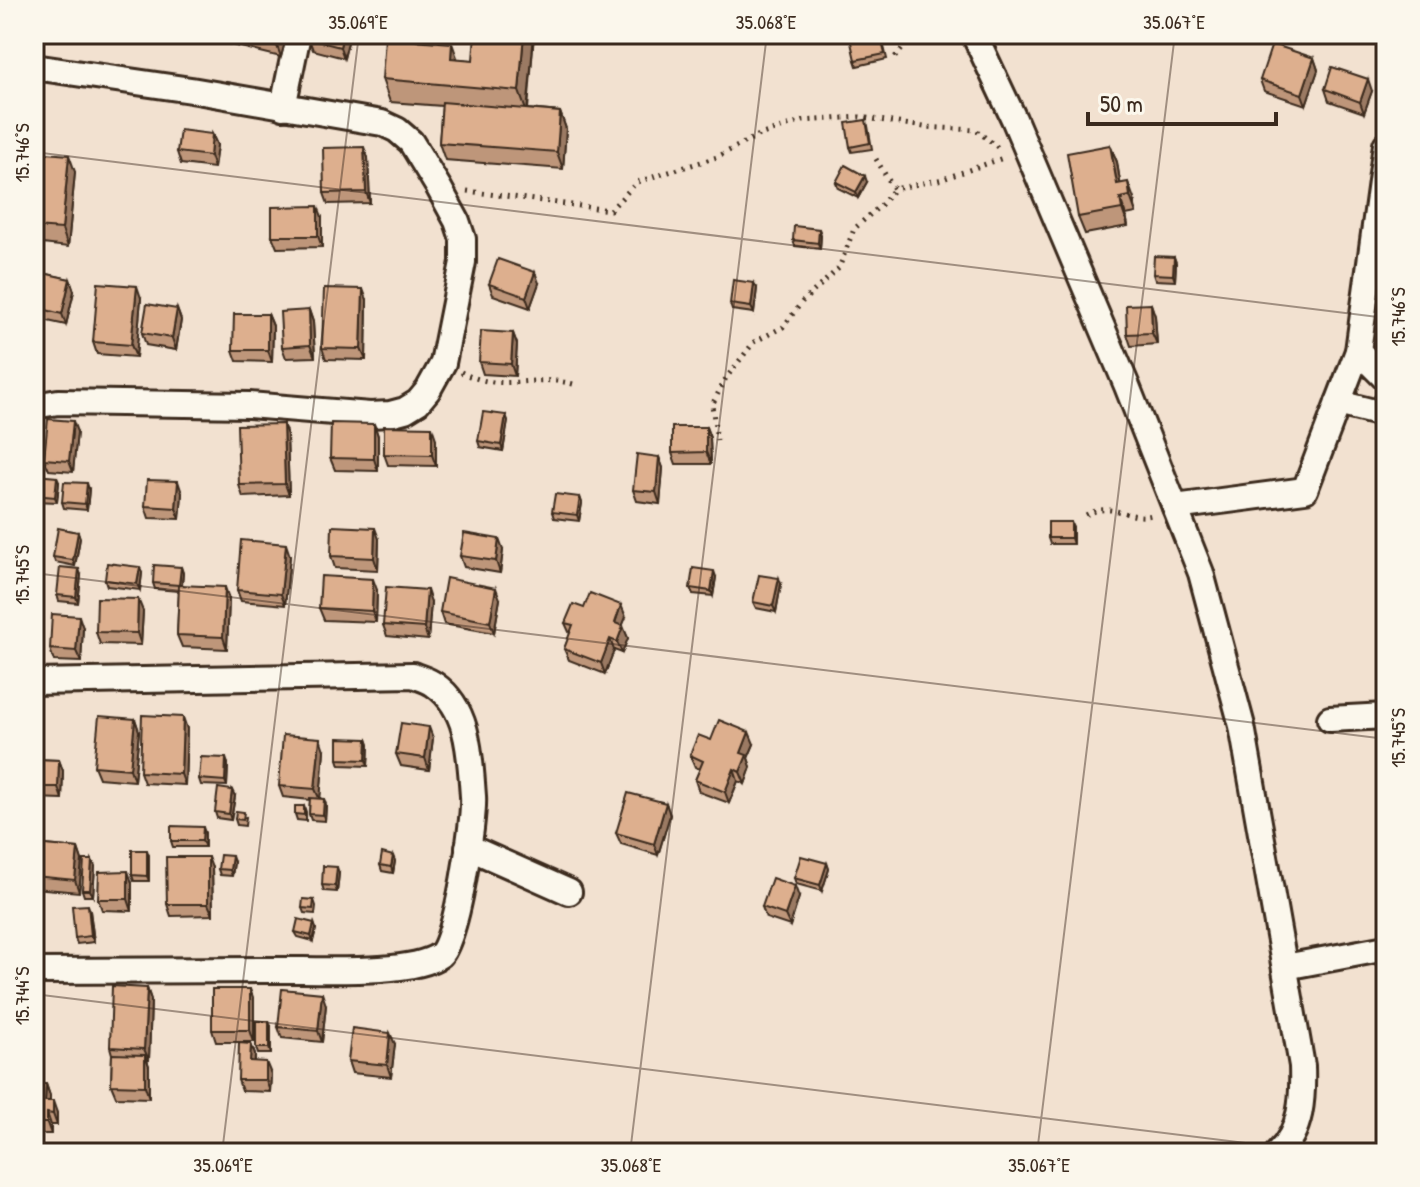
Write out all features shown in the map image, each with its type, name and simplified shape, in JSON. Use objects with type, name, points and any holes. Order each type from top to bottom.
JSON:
[{"type":"street","points":[[283,107],[298,34]]},
{"type":"street","points":[[974,34],[1069,248],[1201,573],[1242,726],[1302,1066],[1303,1098],[1288,1144],[1278,1153]]},
{"type":"street","points":[[34,67],[372,121],[397,130],[411,142],[439,188],[463,239],[463,262],[443,363],[418,402],[390,414],[353,415],[219,404],[58,402],[34,406]]},
{"type":"street","points":[[1175,507],[1305,490],[1358,351],[1386,145]]},
{"type":"street","points":[[1358,351],[1386,379]]},
{"type":"street","points":[[1338,403],[1382,414],[1386,404]]},
{"type":"street","points":[[34,682],[413,675],[436,685],[455,706],[468,739],[474,808],[451,938],[444,953],[430,961],[404,967],[348,969],[34,971]]},
{"type":"street","points":[[1330,719],[1386,716]]},
{"type":"street","points":[[468,847],[569,892]]},
{"type":"street","points":[[1285,967],[1386,948]]},
{"type":"path","points":[[895,57],[916,34]]},
{"type":"path","points":[[439,188],[610,210],[637,182],[717,157],[759,135],[803,121],[860,117],[924,127],[976,130],[1008,156],[943,179],[894,189],[854,229],[839,268],[802,302],[783,327],[754,342],[726,378],[712,405],[717,441]]},
{"type":"path","points":[[876,159],[894,189]]},
{"type":"path","points":[[443,363],[475,379],[491,383],[548,380],[573,384]]},
{"type":"path","points":[[1086,515],[1100,508],[1147,517],[1175,507]]},
{"type":"building","points":[[230,34],[280,34],[277,46]]},
{"type":"building","points":[[310,34],[343,34],[340,47],[309,39]]},
{"type":"building","points":[[475,34],[524,34],[519,91],[382,79],[385,38],[452,43],[451,58],[473,60]]},
{"type":"building","points":[[880,34],[885,54],[855,60],[850,38]]},
{"type":"building","points":[[1272,44],[1314,58],[1302,94],[1260,80]]},
{"type":"building","points":[[1332,67],[1368,79],[1360,102],[1325,89]]},
{"type":"building","points":[[442,102],[560,112],[557,152],[439,143]]},
{"type":"building","points":[[866,120],[870,143],[850,147],[846,123]]},
{"type":"building","points":[[180,130],[212,134],[210,156],[177,152]]},
{"type":"building","points":[[1110,145],[1117,184],[1128,182],[1130,196],[1120,198],[1122,209],[1078,217],[1067,153]]},
{"type":"building","points":[[364,147],[366,192],[324,193],[323,148]]},
{"type":"building","points":[[34,152],[69,155],[62,229],[34,227]]},
{"type":"building","points":[[845,165],[865,176],[856,192],[836,182]]},
{"type":"building","points":[[318,206],[318,236],[272,236],[272,207]]},
{"type":"building","points":[[794,226],[819,229],[818,243],[793,240]]},
{"type":"building","points":[[1154,256],[1174,257],[1173,275],[1153,274]]},
{"type":"building","points":[[498,259],[535,272],[526,297],[489,284]]},
{"type":"building","points":[[34,271],[70,279],[62,314],[34,307]]},
{"type":"building","points":[[733,280],[754,283],[751,307],[730,304]]},
{"type":"building","points":[[98,283],[137,286],[131,345],[93,342]]},
{"type":"building","points":[[324,288],[363,289],[361,349],[322,348]]},
{"type":"building","points":[[147,304],[177,309],[172,338],[142,333]]},
{"type":"building","points":[[1151,304],[1152,333],[1127,334],[1126,305]]},
{"type":"building","points":[[309,310],[310,345],[282,347],[280,312]]},
{"type":"building","points":[[234,314],[268,314],[268,350],[233,350]]},
{"type":"building","points":[[481,331],[513,333],[511,364],[479,362]]},
{"type":"building","points":[[483,412],[506,415],[501,445],[478,441]]},
{"type":"building","points":[[48,419],[73,421],[69,461],[44,459]]},
{"type":"building","points":[[331,423],[374,424],[374,459],[330,458]]},
{"type":"building","points":[[283,424],[285,484],[239,485],[237,425]]},
{"type":"building","points":[[384,426],[432,427],[432,455],[384,454]]},
{"type":"building","points":[[672,427],[706,427],[706,452],[672,453]]},
{"type":"building","points":[[637,454],[659,457],[656,492],[633,490]]},
{"type":"building","points":[[35,475],[57,477],[55,497],[34,495]]},
{"type":"building","points":[[147,480],[178,481],[176,508],[145,506]]},
{"type":"building","points":[[64,482],[87,483],[85,504],[62,502]]},
{"type":"building","points":[[555,494],[580,497],[577,515],[552,512]]},
{"type":"building","points":[[1048,522],[1071,522],[1071,538],[1048,538]]},
{"type":"building","points":[[332,526],[375,528],[374,558],[331,556]]},
{"type":"building","points":[[58,528],[78,532],[73,560],[53,557]]},
{"type":"building","points":[[464,533],[499,539],[496,561],[460,556]]},
{"type":"building","points":[[241,540],[286,544],[281,594],[237,590]]},
{"type":"building","points":[[107,563],[140,567],[137,584],[105,580]]},
{"type":"building","points":[[154,565],[181,567],[179,585],[153,583]]},
{"type":"building","points":[[60,567],[79,569],[76,597],[57,595]]},
{"type":"building","points":[[693,568],[714,571],[711,591],[690,588]]},
{"type":"building","points":[[759,575],[779,578],[773,606],[753,602]]},
{"type":"building","points":[[321,576],[373,579],[372,611],[319,608]]},
{"type":"building","points":[[446,578],[496,588],[490,622],[440,612]]},
{"type":"building","points":[[179,585],[225,587],[223,637],[177,635]]},
{"type":"building","points":[[386,587],[427,590],[424,628],[383,625]]},
{"type":"building","points":[[590,593],[621,605],[615,623],[623,626],[617,642],[610,639],[601,663],[564,649],[573,625],[565,623],[573,604],[584,608]]},
{"type":"building","points":[[97,598],[138,599],[137,633],[96,632]]},
{"type":"building","points":[[52,614],[79,616],[76,651],[50,649]]},
{"type":"building","points":[[142,715],[183,717],[181,774],[140,772]]},
{"type":"building","points":[[99,716],[135,719],[130,769],[94,766]]},
{"type":"building","points":[[719,720],[749,732],[741,753],[747,755],[740,772],[734,769],[725,792],[695,780],[703,761],[690,755],[698,735],[711,740]]},
{"type":"building","points":[[401,723],[429,727],[425,758],[396,754]]},
{"type":"building","points":[[283,735],[320,738],[315,789],[279,786]]},
{"type":"building","points":[[338,738],[367,739],[366,760],[338,759]]},
{"type":"building","points":[[201,757],[226,758],[225,781],[199,779]]},
{"type":"building","points":[[34,759],[59,760],[58,787],[34,787]]},
{"type":"building","points":[[218,788],[232,790],[229,814],[215,812]]},
{"type":"building","points":[[628,793],[666,803],[654,844],[616,833]]},
{"type":"building","points":[[310,798],[324,799],[323,815],[309,814]]},
{"type":"building","points":[[295,806],[304,806],[304,815],[295,814]]},
{"type":"building","points":[[236,811],[244,812],[243,820],[235,819]]},
{"type":"building","points":[[171,826],[203,827],[202,841],[171,841]]},
{"type":"building","points":[[34,844],[78,848],[75,880],[34,876]]},
{"type":"building","points":[[132,850],[147,850],[147,876],[132,875]]},
{"type":"building","points":[[382,853],[393,856],[391,867],[380,865]]},
{"type":"building","points":[[220,855],[232,856],[230,870],[218,869]]},
{"type":"building","points":[[801,856],[827,863],[820,885],[794,878]]},
{"type":"building","points":[[166,857],[208,857],[208,904],[167,904]]},
{"type":"building","points":[[84,860],[92,860],[90,890],[82,890]]},
{"type":"building","points":[[323,866],[337,867],[335,886],[322,885]]},
{"type":"building","points":[[128,871],[128,899],[98,899],[99,872]]},
{"type":"building","points":[[772,878],[795,886],[785,915],[762,907]]},
{"type":"building","points":[[303,899],[314,900],[313,909],[302,908]]},
{"type":"building","points":[[88,905],[91,936],[75,938],[72,906]]},
{"type":"building","points":[[298,919],[314,923],[311,936],[295,932]]},
{"type":"building","points":[[112,986],[147,988],[144,1049],[110,1047]]},
{"type":"building","points":[[212,989],[250,989],[250,1030],[212,1030]]},
{"type":"building","points":[[282,989],[322,993],[318,1031],[278,1027]]},
{"type":"building","points":[[256,1021],[269,1021],[269,1048],[256,1048]]},
{"type":"building","points":[[352,1028],[390,1033],[387,1065],[348,1061]]},
{"type":"building","points":[[239,1043],[251,1044],[250,1061],[266,1062],[266,1080],[238,1080]]},
{"type":"building","points":[[112,1054],[145,1055],[145,1086],[111,1085]]},
{"type":"building","points":[[34,1084],[46,1084],[45,1101],[53,1101],[53,1114],[47,1113],[47,1123],[34,1123]]},
{"type":"building","points":[[34,1139],[39,1139],[39,1153],[34,1153]]},
{"type":"building","points":[[60,1149],[87,1151],[87,1153],[60,1153]]}]
